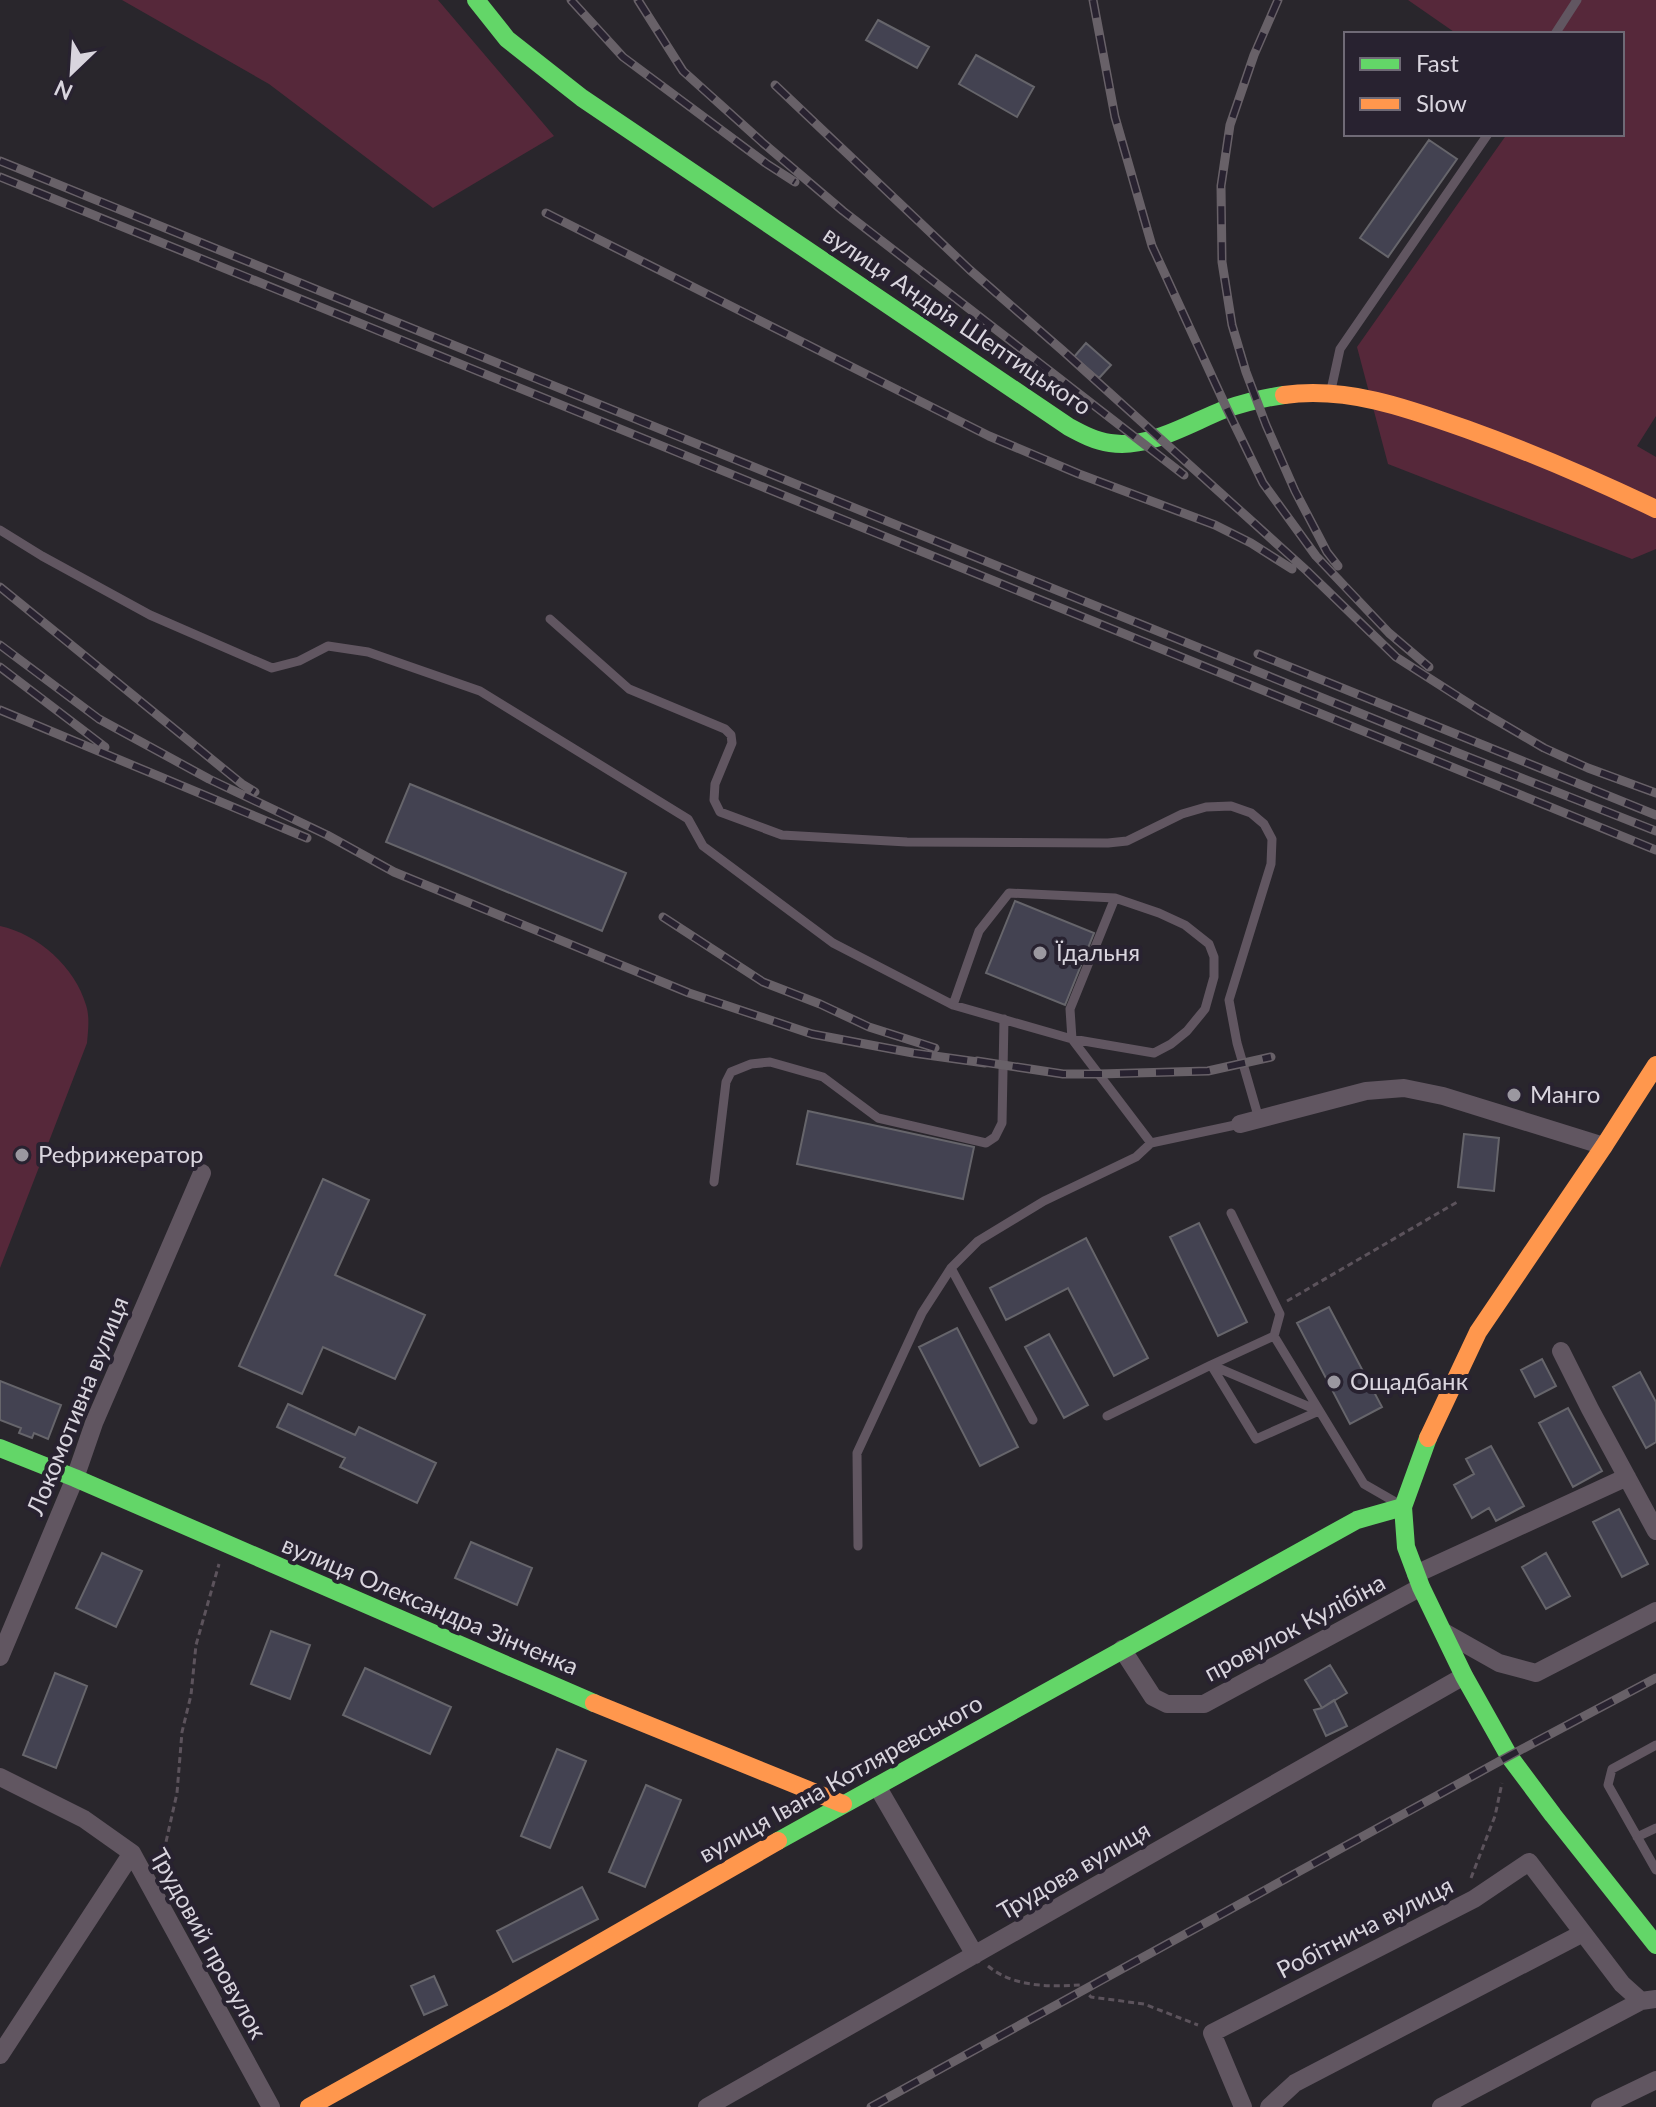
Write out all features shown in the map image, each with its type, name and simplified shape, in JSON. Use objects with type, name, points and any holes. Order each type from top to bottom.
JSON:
[{"type":"main road","name":"вулиця Андрія Шептицького","points":[[476,0],[507,39],[582,98],[1069,427],[1093,439],[1119,445],[1140,441],[1257,400],[1331,393],[1383,403],[1448,422],[1533,453],[1656,509]]},
{"type":"main road","points":[[1656,1065],[1478,1332],[1421,1454],[1403,1507],[1406,1547],[1419,1581],[1464,1676],[1509,1756],[1656,1945]]},
{"type":"main road","name":"вулиця Олександра Зінченка","points":[[0,1448],[562,1690],[843,1804]]},
{"type":"main road","name":"вулиця Івана Котляревського","points":[[309,2107],[843,1804],[1357,1520],[1403,1507]]},
{"type":"street","points":[[1240,1124],[1366,1091],[1404,1088],[1443,1096],[1604,1146]]},
{"type":"street","name":"Локомотивна вулиця","points":[[0,1657],[75,1478],[94,1423],[202,1173]]},
{"type":"street","points":[[1561,1351],[1656,1531]]},
{"type":"street","points":[[1419,1581],[1627,1477]]},
{"type":"street","name":"провулок Кулібіна","points":[[1122,1649],[1153,1697],[1167,1704],[1204,1704],[1419,1581]]},
{"type":"street","points":[[1442,1632],[1499,1663],[1536,1673],[1656,1611]]},
{"type":"street","name":"Трудова вулиця","points":[[707,2107],[1464,1676]]},
{"type":"street","name":"Трудовий провулок","points":[[0,1777],[84,1819],[132,1853],[271,2107]]},
{"type":"street","points":[[877,1786],[975,1955]]},
{"type":"street","points":[[0,2055],[132,1853]]},
{"type":"street","name":"Робітнича вулиця","points":[[1212,2033],[1474,1899],[1529,1862],[1622,1984],[1649,2000]]},
{"type":"street","points":[[1269,2107],[1295,2083],[1583,1933]]},
{"type":"street","name":"Робітнича вулиця","points":[[1441,2107],[1649,2000]]},
{"type":"street","points":[[1212,2033],[1243,2107]]},
{"type":"street","points":[[1600,2107],[1656,2080]]},
{"type":"lane","points":[[1556,32],[1577,0]]},
{"type":"lane","points":[[1331,393],[1340,349],[1487,136]]},
{"type":"lane","points":[[0,530],[150,615],[272,668],[299,661],[328,646],[368,652],[480,691],[688,819],[703,846],[833,943],[953,1005],[1072,1039],[1154,1053],[1187,1031],[1205,1009],[1214,977],[1214,957],[1209,944],[1185,925],[1115,898],[1009,893],[979,931],[953,1005]]},
{"type":"lane","points":[[550,619],[629,689],[725,729],[731,735],[732,743],[715,784],[714,800],[720,812],[782,835],[907,842],[1108,843],[1127,841],[1182,814],[1206,807],[1231,806],[1251,813],[1264,824],[1272,839],[1271,864],[1229,1000],[1237,1043],[1259,1119]]},
{"type":"lane","points":[[1115,898],[1070,1009],[1072,1039],[1151,1143]]},
{"type":"lane","points":[[714,1182],[726,1082],[731,1072],[751,1064],[770,1062],[823,1077],[878,1118],[986,1143],[995,1137],[1002,1123],[1004,1019]]},
{"type":"lane","points":[[858,1546],[857,1453],[922,1313],[951,1268],[978,1241],[1044,1201],[1136,1157],[1151,1143],[1240,1124]]},
{"type":"lane","points":[[1231,1213],[1280,1314],[1274,1336],[1364,1484],[1403,1507]]},
{"type":"lane","points":[[951,1268],[1033,1420]]},
{"type":"lane","points":[[1107,1416],[1274,1336]]},
{"type":"lane","points":[[1211,1365],[1319,1411]]},
{"type":"lane","points":[[1211,1365],[1256,1439],[1319,1411]]},
{"type":"lane","points":[[1656,1745],[1612,1769],[1608,1785],[1656,1870]]},
{"type":"lane","points":[[1637,1837],[1656,1828]]},
{"type":"path","points":[[1277,1307],[1459,1201]]},
{"type":"path","points":[[147,1882],[169,1830],[177,1793],[182,1732],[191,1695],[196,1645],[226,1543]]},
{"type":"path","points":[[1474,1899],[1467,1887],[1495,1816],[1509,1756]]},
{"type":"path","points":[[975,1955],[994,1971],[1015,1981],[1054,1987],[1080,1985],[1091,1997],[1144,2004],[1212,2033]]},
{"type":"shaded area","points":[[122,0],[438,0],[554,136],[433,208],[269,84]]},
{"type":"shaded area","points":[[1408,0],[1656,0],[1656,416],[1637,446],[1656,457],[1656,549],[1632,559],[1388,464],[1357,347],[1506,136],[1624,136],[1624,32],[1454,32]]},
{"type":"shaded area","name":"Рефрижератор","points":[[0,926],[28,936],[64,965],[81,991],[88,1024],[87,1043],[0,1268]]},
{"type":"building","points":[[878,20],[929,47],[917,68],[866,40]]},
{"type":"building","points":[[976,55],[1034,87],[1017,117],[959,84]]},
{"type":"building","points":[[1429,140],[1457,159],[1388,257],[1360,238]]},
{"type":"building","points":[[1086,343],[1111,365],[1099,378],[1074,357]]},
{"type":"building","points":[[410,784],[626,873],[602,931],[386,842]]},
{"type":"building","name":"Їдальня","points":[[1015,901],[1094,933],[1065,1005],[986,973]]},
{"type":"building","points":[[808,1111],[974,1147],[963,1199],[797,1164]]},
{"type":"building","points":[[1464,1134],[1499,1138],[1494,1191],[1458,1187]]},
{"type":"building","points":[[323,1179],[369,1200],[335,1275],[425,1315],[395,1379],[323,1347],[302,1394],[239,1366]]},
{"type":"building","points":[[1199,1223],[1247,1322],[1218,1336],[1170,1237]]},
{"type":"building","points":[[1086,1238],[1148,1358],[1114,1376],[1068,1288],[1006,1320],[990,1288]]},
{"type":"building","points":[[1329,1307],[1382,1407],[1350,1424],[1297,1323]]},
{"type":"building","points":[[957,1328],[1018,1447],[980,1466],[919,1347]]},
{"type":"building","points":[[1049,1334],[1088,1405],[1064,1418],[1025,1347]]},
{"type":"building","points":[[1542,1359],[1556,1386],[1535,1397],[1521,1370]]},
{"type":"building","points":[[1640,1372],[1656,1402],[1656,1442],[1646,1448],[1613,1387]]},
{"type":"building","points":[[0,1381],[61,1405],[48,1439],[34,1433],[32,1438],[19,1433],[21,1428],[0,1420]]},
{"type":"building","points":[[288,1404],[355,1435],[359,1427],[436,1463],[417,1503],[340,1467],[345,1458],[277,1427]]},
{"type":"building","points":[[1568,1408],[1602,1471],[1573,1487],[1539,1423]]},
{"type":"building","points":[[1491,1446],[1524,1506],[1496,1521],[1489,1508],[1472,1518],[1454,1485],[1474,1474],[1466,1459]]},
{"type":"building","points":[[1619,1509],[1648,1564],[1622,1577],[1593,1522]]},
{"type":"building","points":[[471,1542],[532,1568],[517,1605],[455,1578]]},
{"type":"building","points":[[102,1553],[142,1571],[116,1627],[76,1608]]},
{"type":"building","points":[[1546,1553],[1570,1596],[1546,1609],[1522,1567]]},
{"type":"building","points":[[271,1631],[310,1645],[290,1699],[251,1684]]},
{"type":"building","points":[[1330,1665],[1347,1693],[1322,1708],[1305,1680]]},
{"type":"building","points":[[365,1668],[451,1707],[430,1754],[343,1715]]},
{"type":"building","points":[[55,1673],[87,1686],[56,1768],[23,1755]]},
{"type":"building","points":[[1334,1700],[1347,1726],[1326,1736],[1314,1710]]},
{"type":"building","points":[[557,1749],[586,1761],[550,1848],[521,1836]]},
{"type":"building","points":[[646,1785],[681,1800],[645,1887],[609,1872]]},
{"type":"building","points":[[582,1887],[598,1919],[513,1962],[497,1931]]},
{"type":"building","points":[[434,1976],[447,2005],[424,2015],[411,1986]]},
{"type":"railway","points":[[571,0],[623,57],[795,182]]},
{"type":"railway","points":[[638,0],[683,71],[763,143],[843,211],[1184,475]]},
{"type":"railway","points":[[1093,0],[1115,117],[1152,246],[1263,483],[1316,556],[1389,633],[1429,667]]},
{"type":"railway","points":[[1278,0],[1254,55],[1230,125],[1221,186],[1222,262],[1232,325],[1266,425],[1295,491],[1327,552],[1338,566]]},
{"type":"railway","points":[[775,85],[970,270],[1307,571],[1396,657],[1544,748],[1656,793]]},
{"type":"railway","points":[[0,161],[1656,831]]},
{"type":"railway","points":[[0,177],[1656,850]]},
{"type":"railway","points":[[546,213],[989,436],[1215,525],[1292,569]]},
{"type":"railway","points":[[0,587],[255,792]]},
{"type":"railway","points":[[0,645],[99,719],[209,779],[327,835],[394,872],[689,993],[812,1034],[985,1063]]},
{"type":"railway","points":[[1258,654],[1656,815]]},
{"type":"railway","points":[[0,667],[105,747]]},
{"type":"railway","points":[[0,710],[307,838]]},
{"type":"railway","points":[[663,917],[763,982],[869,1027],[935,1048]]},
{"type":"railway","points":[[977,1061],[1063,1074],[1099,1074],[1208,1071],[1271,1057]]},
{"type":"railway","points":[[871,2107],[1656,1678]]},
{"type":"traffic: fast","points":[[476,0],[507,39],[582,98],[1084,435],[1110,443],[1139,442],[1168,434],[1231,407],[1284,395]]},
{"type":"traffic: fast","points":[[1428,1438],[1403,1507],[1406,1547],[1421,1587],[1464,1676],[1509,1756],[1656,1945]]},
{"type":"traffic: fast","points":[[0,1448],[594,1703]]},
{"type":"traffic: fast","points":[[778,1841],[1357,1520],[1403,1507]]},
{"type":"traffic: slow","points":[[1284,395],[1332,394],[1401,407],[1517,448],[1656,509]]},
{"type":"traffic: slow","points":[[1428,1438],[1478,1332],[1656,1065]]},
{"type":"traffic: slow","points":[[594,1703],[843,1804]]},
{"type":"traffic: slow","points":[[309,2107],[778,1841]]},
{"type":"place","name":"Їдальня","points":[[1040,953]]},
{"type":"place","name":"Манго","points":[[1514,1095]]},
{"type":"place","name":"Рефрижератор","points":[[22,1155]]},
{"type":"place","name":"Ощадбанк","points":[[1334,1382]]}]
